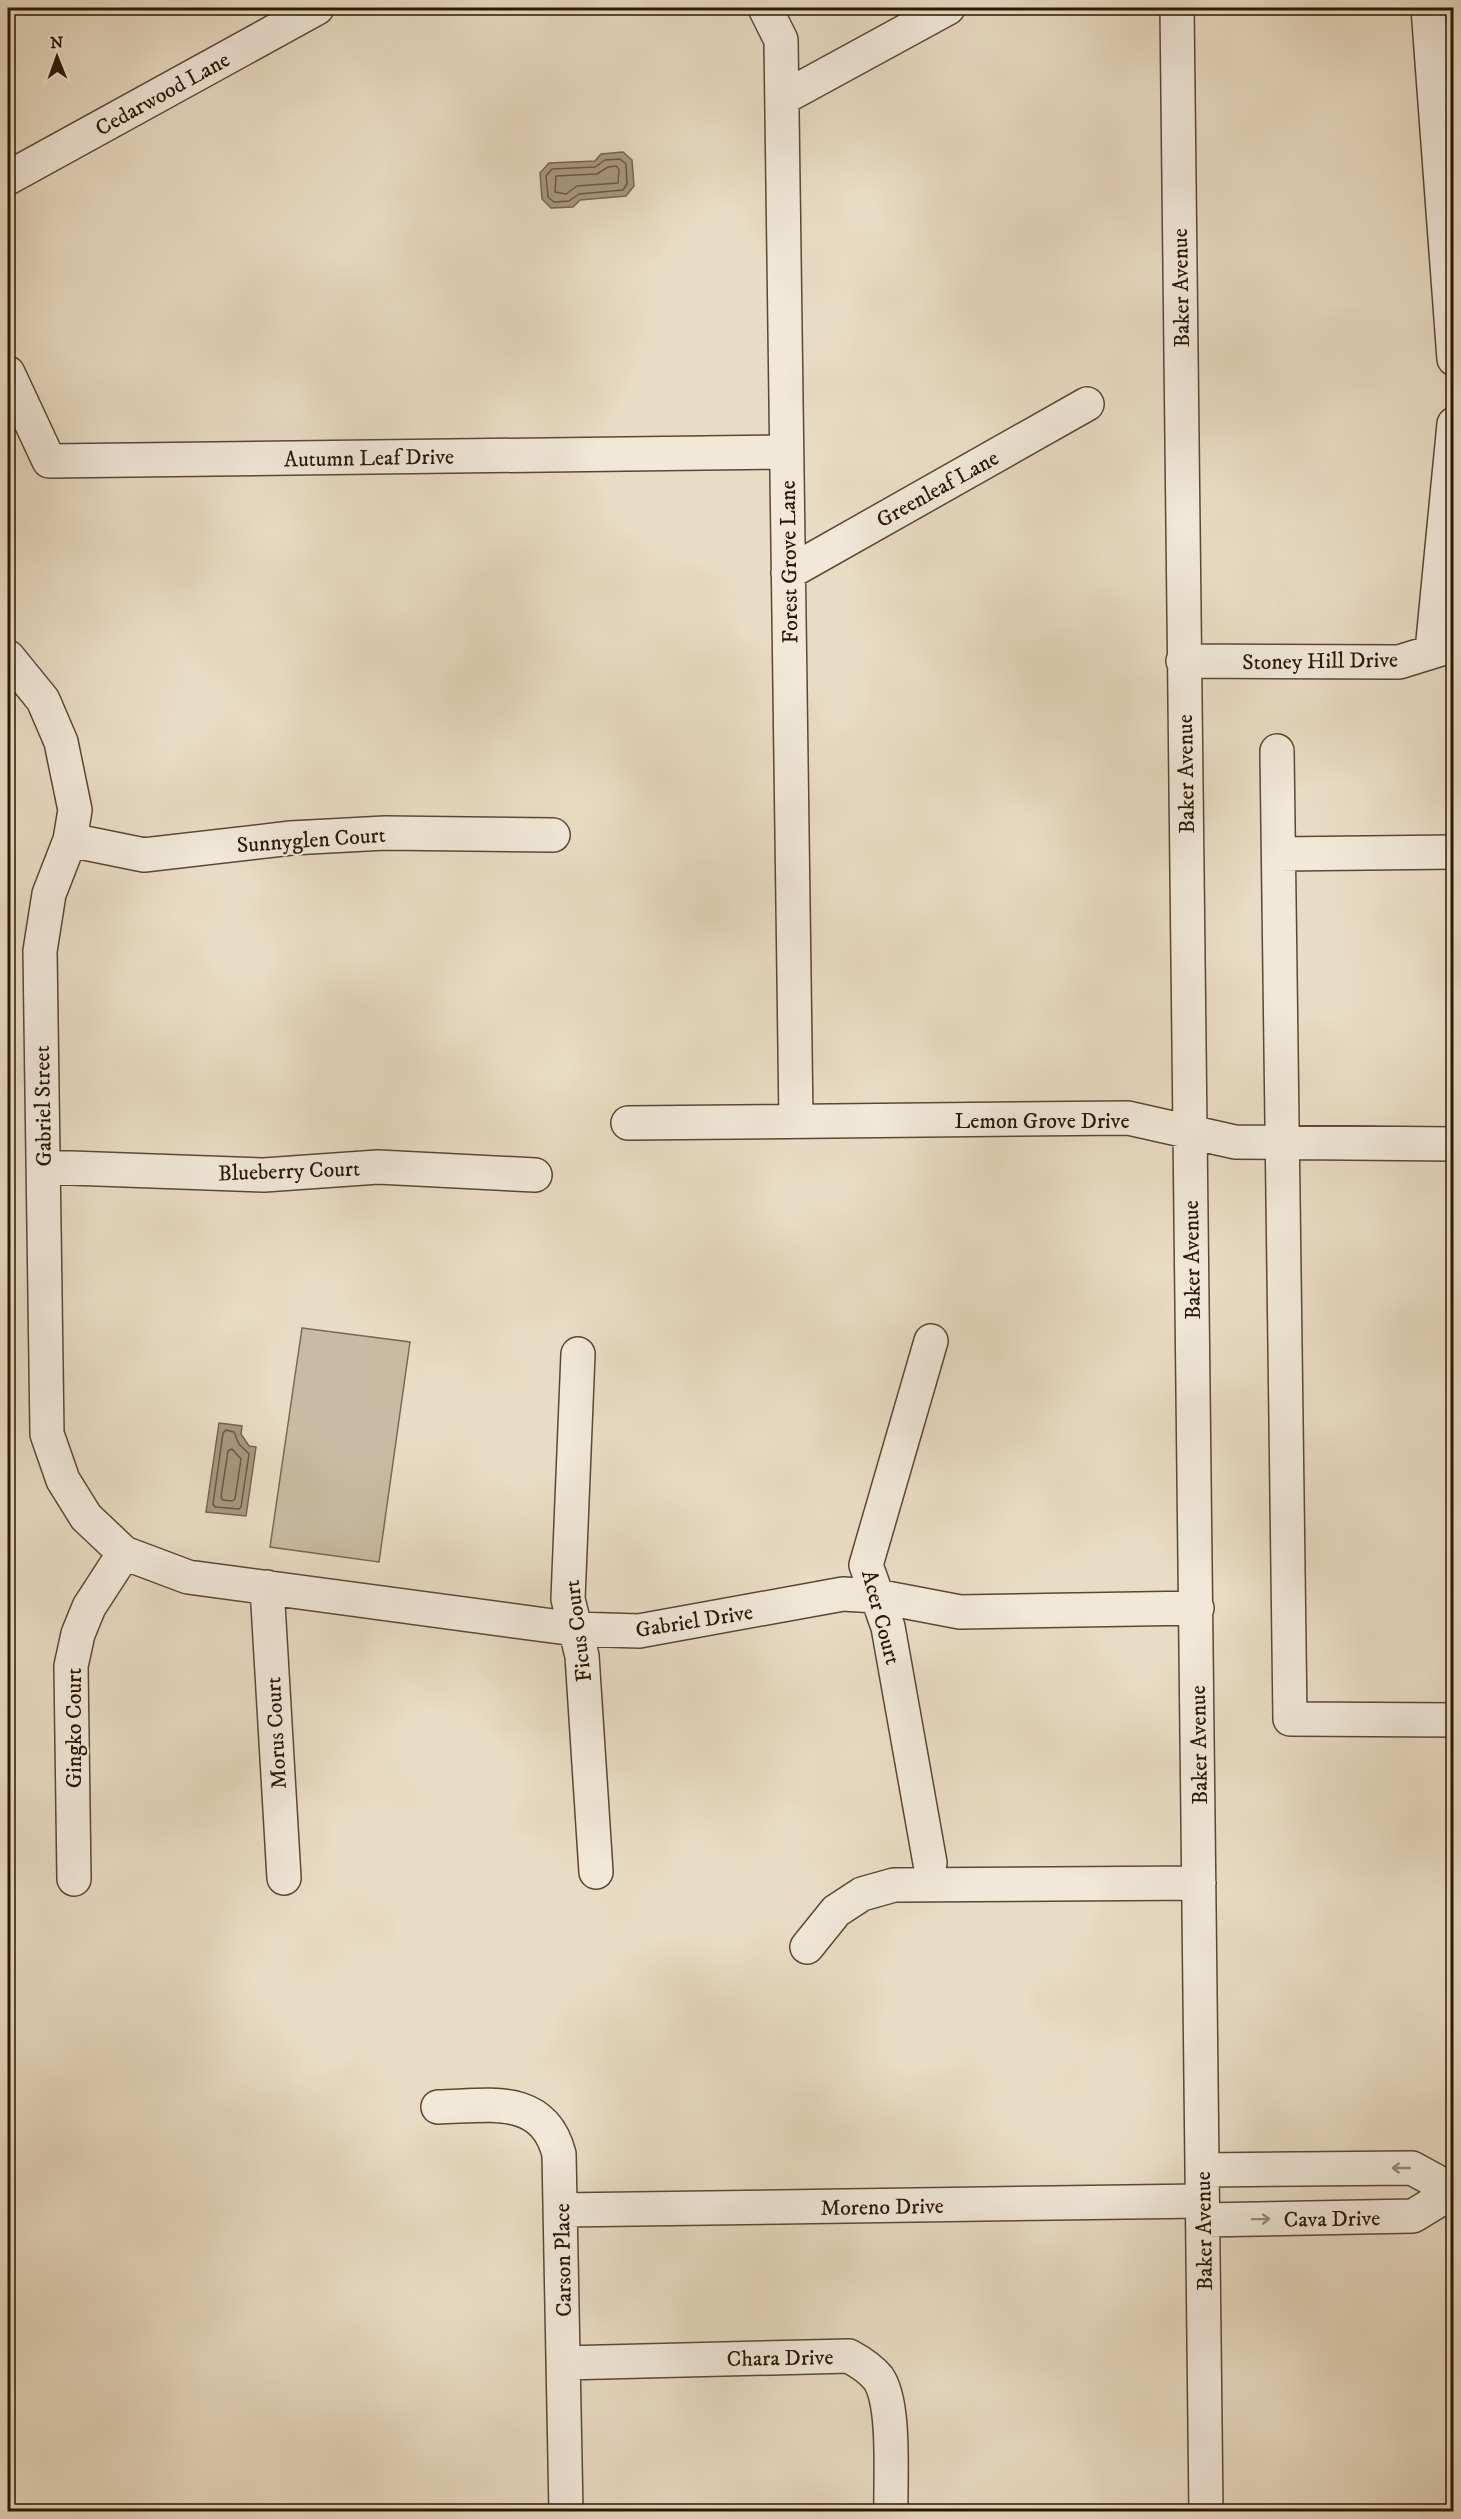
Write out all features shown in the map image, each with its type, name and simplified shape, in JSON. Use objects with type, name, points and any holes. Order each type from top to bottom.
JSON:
[{"type":"street","name":"Cedarwood Lane","points":[[8,178],[317,8]]},
{"type":"street","name":"Forest Grove Lane","points":[[765,8],[781,40],[783,98],[796,1121]]},
{"type":"street","points":[[783,98],[948,8]]},
{"type":"street","name":"Baker Avenue","points":[[1177,8],[1206,2511]]},
{"type":"street","points":[[1428,8],[1454,359]]},
{"type":"street","name":"Autumn Leaf Drive","points":[[8,373],[49,461],[786,452]]},
{"type":"street","name":"Greenleaf Lane","points":[[788,573],[1087,404]]},
{"type":"street","points":[[1443,648],[1454,423]]},
{"type":"street","name":"Stoney Hill Drive","points":[[1183,661],[1399,662],[1443,648]]},
{"type":"street","name":"Gabriel Street","points":[[8,657],[43,700],[61,742],[75,810],[70,840],[49,894],[40,951],[47,1434],[63,1480],[86,1517],[124,1553]]},
{"type":"street","points":[[1277,751],[1290,1719],[1454,1720]]},
{"type":"street","name":"Sunnyglen Court","points":[[70,840],[144,855],[291,838],[385,833],[553,835]]},
{"type":"street","points":[[1279,854],[1454,852]]},
{"type":"street","name":"Lemon Grove Drive","points":[[628,1123],[1128,1118],[1235,1142],[1454,1144]]},
{"type":"street","name":"Blueberry Court","points":[[44,1167],[264,1175],[378,1167],[535,1175]]},
{"type":"street","name":"Acer Court","points":[[930,1863],[888,1627],[866,1565],[931,1341]]},
{"type":"street","name":"Ficus Court","points":[[578,1354],[568,1599],[582,1656],[596,1872]]},
{"type":"street","name":"Gabriel Drive","points":[[124,1553],[188,1577],[575,1629],[639,1631],[843,1594],[876,1596],[960,1612],[1197,1608]]},
{"type":"street","name":"Gingko Court","points":[[74,1879],[71,1666],[78,1634],[89,1606],[124,1553]]},
{"type":"street","name":"Morus Court","points":[[267,1587],[284,1878]]},
{"type":"street","points":[[807,1947],[836,1911],[862,1894],[894,1884],[1199,1882]]},
{"type":"street","name":"Carson Place","points":[[438,2107],[513,2106],[531,2113],[544,2123],[555,2137],[560,2154],[566,2511]]},
{"type":"street","name":"Cava Drive","points":[[1412,2168],[1454,2191],[1413,2216],[1202,2197],[1412,2168]]},
{"type":"street","name":"Moreno Drive","points":[[561,2210],[1202,2197]]},
{"type":"street","name":"Chara Drive","points":[[563,2363],[849,2356],[866,2366],[879,2380],[888,2408],[891,2500]]},
{"type":"shaded area","points":[[302,1328],[410,1342],[379,1562],[270,1547]]},
{"type":"water","points":[[623,152],[632,160],[634,186],[626,196],[580,200],[573,207],[551,208],[542,199],[540,173],[549,163],[595,161],[601,154]]},
{"type":"water","points":[[219,1423],[242,1426],[241,1434],[249,1446],[256,1447],[246,1516],[206,1512]]}]
